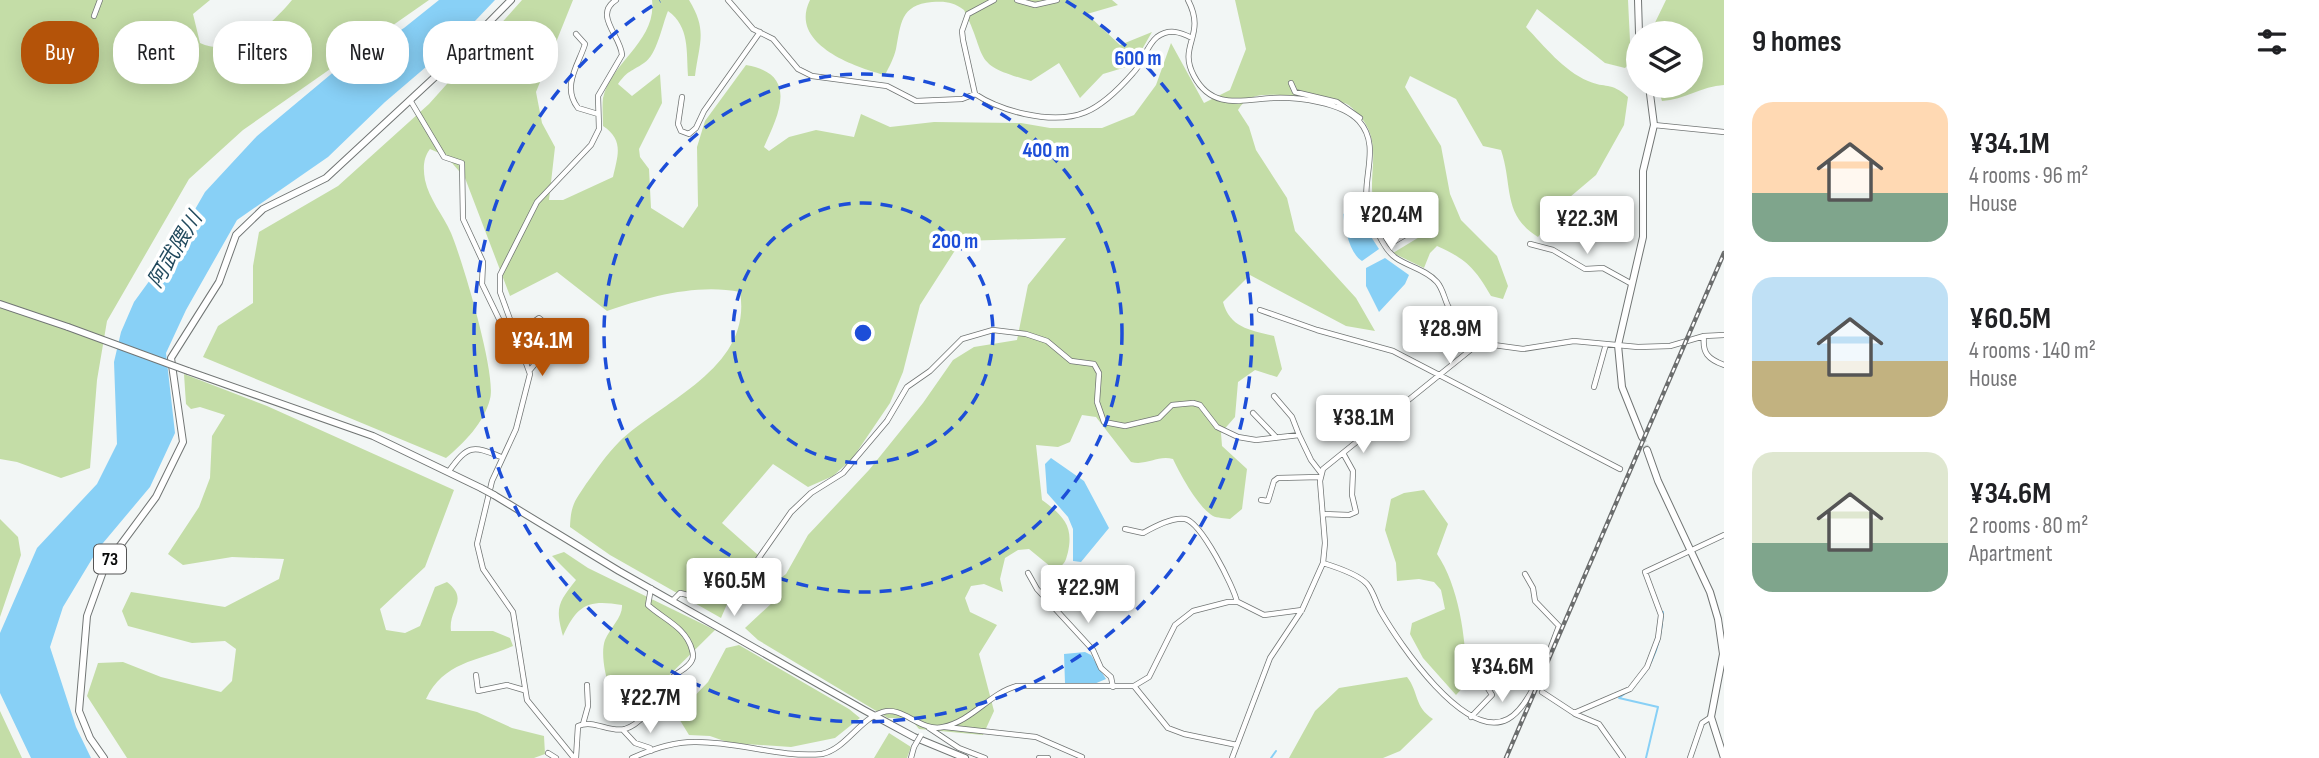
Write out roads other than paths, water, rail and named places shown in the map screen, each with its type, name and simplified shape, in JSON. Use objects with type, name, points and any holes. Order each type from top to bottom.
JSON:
[{"type":"street","points":[[94,16],[100,0]]},
{"type":"street","name":"73","points":[[104,758],[90,738],[79,711],[85,624],[93,592],[105,566],[156,497],[183,442],[171,358],[219,282],[229,249],[240,229],[263,209],[313,186],[410,99],[511,0]]},
{"type":"street","points":[[529,370],[504,305],[499,286],[500,275],[537,202],[595,139],[601,89],[622,58],[621,45],[607,15],[608,7],[616,0]]},
{"type":"street","points":[[727,0],[748,25],[776,42],[798,69],[812,76],[887,86],[916,101],[962,99],[975,94],[1012,110],[1052,119],[1070,119],[1108,98],[1135,72],[1156,38],[1174,31],[1192,38]]},
{"type":"street","points":[[975,94],[962,31],[968,14],[994,0]]},
{"type":"street","points":[[1017,0],[1035,5],[1057,0]]},
{"type":"street","points":[[1188,0],[1197,22],[1188,57],[1193,74],[1205,92],[1221,101],[1237,103],[1278,98],[1317,104],[1344,110],[1362,124]]},
{"type":"street","points":[[1638,0],[1639,21]]},
{"type":"street","points":[[682,97],[678,124],[681,131],[688,134],[696,128],[704,111],[760,32]]},
{"type":"street","points":[[576,34],[585,44],[573,70],[573,99],[578,108],[598,114]]},
{"type":"street","points":[[1291,83],[1295,92],[1326,99],[1350,109],[1363,121],[1370,139],[1364,195],[1374,223],[1396,258],[1413,265],[1437,282],[1453,313],[1479,343],[1523,349],[1574,341],[1670,346],[1704,336],[1724,335]]},
{"type":"street","points":[[1642,437],[1622,387],[1618,345],[1644,229],[1643,172],[1654,125],[1651,98]]},
{"type":"street","points":[[410,99],[444,158],[462,163],[463,219],[483,262],[482,284],[516,354],[526,361]]},
{"type":"street","points":[[1654,125],[1724,132]]},
{"type":"street","points":[[1374,223],[1379,224],[1395,240],[1407,234]]},
{"type":"street","points":[[1530,244],[1553,250],[1585,268],[1603,268],[1632,284]]},
{"type":"street","points":[[0,304],[373,436],[449,471],[875,716],[914,737],[965,758]]},
{"type":"street","points":[[1261,310],[1317,330],[1393,351],[1620,469]]},
{"type":"street","points":[[550,327],[558,337],[529,370],[516,429],[492,481],[477,544],[483,569],[506,598],[513,612],[524,690],[535,712],[575,758]]},
{"type":"street","points":[[673,600],[680,593],[699,599],[718,596],[742,582],[792,512],[811,493],[843,473],[856,459],[887,421],[906,387],[930,371],[955,344],[970,336],[1003,330],[1027,334],[1047,341],[1071,361],[1093,363],[1100,373],[1097,402],[1104,422],[1113,425],[1125,426],[1158,418],[1172,405],[1193,403],[1199,405],[1217,427],[1229,434],[1256,440],[1298,435]]},
{"type":"street","points":[[1704,336],[1703,350],[1724,365]]},
{"type":"street","points":[[1261,499],[1268,501],[1274,481],[1278,478],[1321,475],[1343,453],[1479,343]]},
{"type":"street","points":[[1594,387],[1606,344]]},
{"type":"street","points":[[1232,758],[1270,658],[1302,610],[1323,564],[1321,475],[1298,435],[1292,417],[1274,396]]},
{"type":"street","points":[[1253,413],[1276,437]]},
{"type":"street","points":[[449,471],[464,451],[473,448],[501,457]]},
{"type":"street","points":[[1647,450],[1658,481],[1714,604],[1723,662],[1711,717],[1721,757]]},
{"type":"street","points":[[1323,514],[1349,515],[1356,512],[1352,495],[1353,471],[1343,453]]},
{"type":"street","points":[[1125,529],[1143,533],[1154,526],[1181,519],[1190,521],[1217,554],[1237,602]]},
{"type":"street","points":[[1574,713],[1630,689],[1647,667],[1658,638],[1661,615],[1645,572],[1724,535]]},
{"type":"street","points":[[1323,564],[1366,582],[1380,612],[1411,655],[1459,710],[1470,718],[1500,722],[1511,718],[1534,687],[1557,631],[1558,623],[1535,601],[1533,588],[1525,574]]},
{"type":"street","points":[[1028,573],[1037,589],[1093,650],[1101,668],[1111,677],[1113,687]]},
{"type":"street","points":[[583,724],[623,730],[631,727],[648,711],[672,678],[685,669],[693,656],[688,640],[670,619],[648,605],[651,589]]},
{"type":"street","points":[[945,726],[975,712],[1013,687],[1134,686],[1149,677],[1175,625],[1188,613],[1202,607],[1237,602],[1264,615],[1302,610]]},
{"type":"street","points":[[476,675],[478,691],[508,685],[524,690]]},
{"type":"street","points":[[1470,718],[1492,695],[1482,677]]},
{"type":"street","points":[[575,758],[576,729],[583,724],[588,706],[587,685]]},
{"type":"street","points":[[1134,686],[1168,727],[1184,734],[1237,745]]},
{"type":"street","points":[[1542,692],[1574,713],[1599,724],[1623,758]]},
{"type":"street","points":[[632,758],[693,742],[792,756],[824,754],[835,749],[875,716],[890,711],[985,758]]},
{"type":"street","points":[[1690,758],[1702,723],[1711,717]]},
{"type":"street","points":[[926,727],[945,726],[1035,737],[1082,757]]},
{"type":"street","points":[[911,758],[926,727]]},
{"type":"street","points":[[623,730],[635,743],[650,748],[651,751]]},
{"type":"street","points":[[1715,738],[1724,738]]},
{"type":"street","points":[[548,753],[555,758]]},
{"type":"street","points":[[1039,758],[1048,758]]},
{"type":"water","points":[[439,0],[495,0],[475,21],[423,21],[423,70],[409,81],[409,24]]},
{"type":"water","name":"阿武隈川","points":[[326,78],[326,84],[406,84],[328,157],[237,220],[186,310],[166,353],[175,433],[150,487],[98,549],[63,607],[50,647],[76,727],[91,758],[31,758],[0,693],[0,633],[37,548],[97,484],[117,444],[114,362],[121,332],[134,302],[171,251],[205,192],[257,136]]},
{"type":"water","points":[[1355,212],[1379,249],[1362,261],[1354,252],[1346,233],[1343,214]]},
{"type":"water","points":[[1385,258],[1409,275],[1405,284],[1379,312],[1366,286],[1366,268]]},
{"type":"water","points":[[1051,458],[1084,481],[1109,528],[1081,562],[1073,561],[1073,529],[1068,517],[1047,493],[1045,464]]},
{"type":"water","points":[[1085,652],[1091,655],[1106,679],[1094,684],[1065,683],[1064,654]]},
{"type":"waterway","points":[[1646,758],[1658,707],[1619,698],[1638,681],[1652,661],[1660,638],[1663,612]]},
{"type":"waterway","points":[[1271,758],[1276,751]]},
{"type":"tunnel","points":[[1642,437],[1647,450]]},
{"type":"railway","points":[[1506,758],[1724,253]]}]
